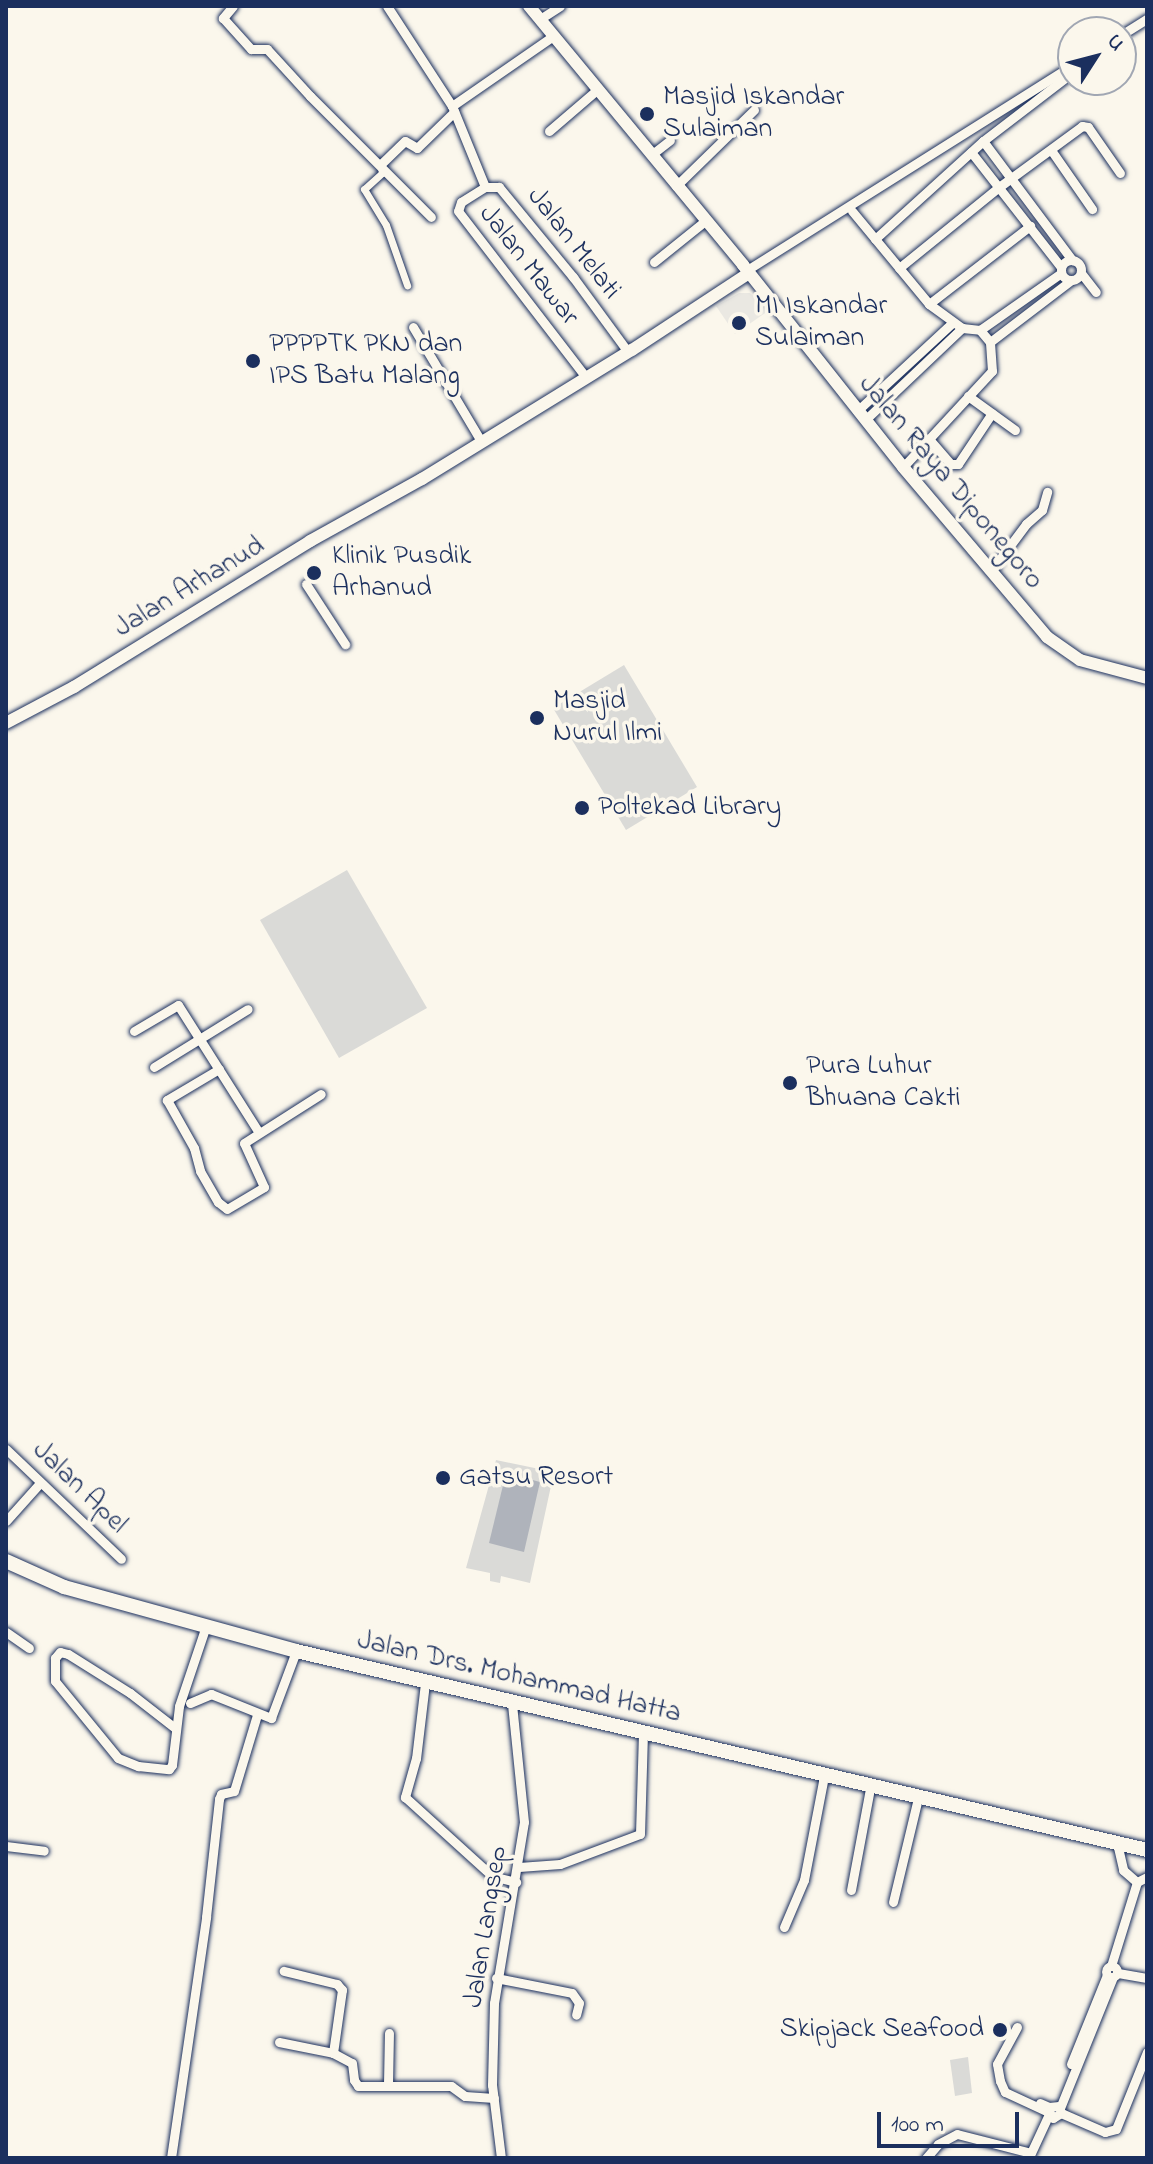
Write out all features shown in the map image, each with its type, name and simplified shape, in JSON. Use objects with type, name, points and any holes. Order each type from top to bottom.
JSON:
[{"type":"main road","name":"Jalan Drs. Mohammad Hatta","points":[[6,1561],[64,1587],[296,1651],[870,1788],[1147,1850]]},
{"type":"street","points":[[233,6],[223,18],[251,49],[267,49],[431,217]]},
{"type":"street","name":"Jalan Melati","points":[[387,6],[453,109],[485,187],[499,187],[573,277],[628,352]]},
{"type":"street","name":"Jalan Raya Diponegoro","points":[[529,6],[748,271],[903,467],[1061,650],[1093,664],[1147,678]]},
{"type":"street","points":[[540,19],[560,6]]},
{"type":"street","points":[[381,164],[405,141],[417,148],[453,109],[553,36]]},
{"type":"street","points":[[748,271],[1057,75]]},
{"type":"street","points":[[875,239],[983,141],[1057,84]]},
{"type":"street","points":[[549,131],[598,89]]},
{"type":"street","points":[[676,186],[754,110]]},
{"type":"street","points":[[899,268],[999,187],[1086,126],[1120,173]]},
{"type":"street","points":[[651,155],[670,140]]},
{"type":"street","points":[[983,141],[1072,260],[1078,263],[1081,273],[1096,292]]},
{"type":"street","points":[[1051,150],[1092,209]]},
{"type":"street","points":[[971,152],[1070,281]]},
{"type":"street","points":[[381,164],[382,173],[364,189],[386,225],[407,285]]},
{"type":"street","name":"Jalan Mawar","points":[[485,187],[461,202],[458,211],[586,377]]},
{"type":"street","points":[[852,211],[929,304],[962,328],[980,330],[1072,260]]},
{"type":"street","points":[[654,262],[705,221]]},
{"type":"street","points":[[929,304],[1030,226]]},
{"type":"street","name":"Jalan Arhanud","points":[[6,723],[74,687],[310,541],[398,492],[628,352],[748,271]]},
{"type":"street","points":[[990,342],[1081,273]]},
{"type":"street","points":[[861,415],[952,323]]},
{"type":"street","points":[[413,327],[481,441]]},
{"type":"street","points":[[861,415],[962,328]]},
{"type":"street","points":[[903,467],[992,371],[990,342],[980,330]]},
{"type":"street","points":[[940,334],[948,342]]},
{"type":"street","points":[[968,396],[1015,430]]},
{"type":"street","points":[[929,439],[951,464],[958,464],[992,413]]},
{"type":"street","points":[[991,571],[1026,524],[1042,510],[1047,492]]},
{"type":"street","points":[[306,584],[345,644]]},
{"type":"street","points":[[134,1031],[178,1005],[258,1131]]},
{"type":"street","points":[[154,1067],[248,1009]]},
{"type":"street","points":[[219,1069],[167,1100],[194,1148],[200,1171],[224,1208],[230,1209],[264,1187],[244,1143],[258,1131],[321,1094]]},
{"type":"street","name":"Jalan Apel","points":[[6,1449],[121,1559]]},
{"type":"street","points":[[6,1521],[40,1483]]},
{"type":"street","points":[[176,1724],[68,1654],[57,1654],[55,1681],[121,1760],[169,1769],[176,1724],[206,1626]]},
{"type":"street","points":[[6,1632],[29,1648]]},
{"type":"street","points":[[184,1705],[211,1694],[257,1715],[271,1718],[296,1651]]},
{"type":"street","points":[[425,1683],[416,1758],[405,1797],[492,1876],[516,1882]]},
{"type":"street","name":"Jalan Langsep","points":[[501,2158],[494,2098],[496,1978],[519,1867],[524,1822],[512,1703]]},
{"type":"street","points":[[171,2158],[203,1946],[219,1799],[221,1794],[234,1791],[257,1715]]},
{"type":"street","points":[[519,1867],[560,1864],[635,1839],[640,1834],[643,1734]]},
{"type":"street","points":[[784,1927],[804,1880],[824,1776]]},
{"type":"street","points":[[851,1890],[870,1788]]},
{"type":"street","points":[[893,1902],[918,1798]]},
{"type":"street","points":[[1117,1843],[1123,1870],[1137,1882]]},
{"type":"street","points":[[6,1846],[44,1851]]},
{"type":"street","points":[[926,2158],[938,2144],[957,2134],[1031,2152],[1054,2110],[1112,1973],[1137,1882],[1147,1877]]},
{"type":"street","points":[[284,1971],[341,1987],[333,2053]]},
{"type":"street","points":[[1112,1973],[1147,1978]]},
{"type":"street","points":[[496,1978],[572,1993],[579,2003],[576,2015]]},
{"type":"street","points":[[1017,2027],[997,2064],[1002,2087],[1105,2132],[1116,2129],[1147,2052]]},
{"type":"street","points":[[388,2084],[389,2033]]},
{"type":"street","points":[[279,2042],[333,2053],[352,2063],[358,2086],[451,2086],[465,2096],[494,2098]]},
{"type":"shaded area","name":"MI Iskandar Sulaiman","points":[[739,293],[750,293],[768,311],[735,334],[716,306]]},
{"type":"shaded area","points":[[624,665],[697,787],[626,830],[553,708]]},
{"type":"shaded area","points":[[347,870],[427,1008],[339,1058],[260,920]]},
{"type":"shaded area","points":[[496,1460],[554,1472],[530,1583],[501,1576],[500,1583],[490,1581],[490,1573],[466,1568]]},
{"type":"shaded area","points":[[506,1473],[540,1482],[524,1552],[489,1543]]},
{"type":"shaded area","points":[[968,2057],[972,2093],[955,2096],[950,2060]]},
{"type":"place","name":"Masjid Iskandar Sulaiman","points":[[647,114]]},
{"type":"place","name":"MI Iskandar Sulaiman","points":[[739,323]]},
{"type":"place","name":"PPPPTK PKN dan IPS Batu Malang","points":[[253,361]]},
{"type":"place","name":"Klinik Pusdik Arhanud","points":[[314,573]]},
{"type":"place","name":"Masjid Nurul Ilmi","points":[[537,718]]},
{"type":"place","name":"Poltekad Library","points":[[582,808]]},
{"type":"place","name":"Pura Luhur Bhuana Cakti","points":[[790,1083]]},
{"type":"place","name":"Gatsu Resort","points":[[443,1478]]},
{"type":"place","name":"Skipjack Seafood","points":[[1000,2030]]}]
